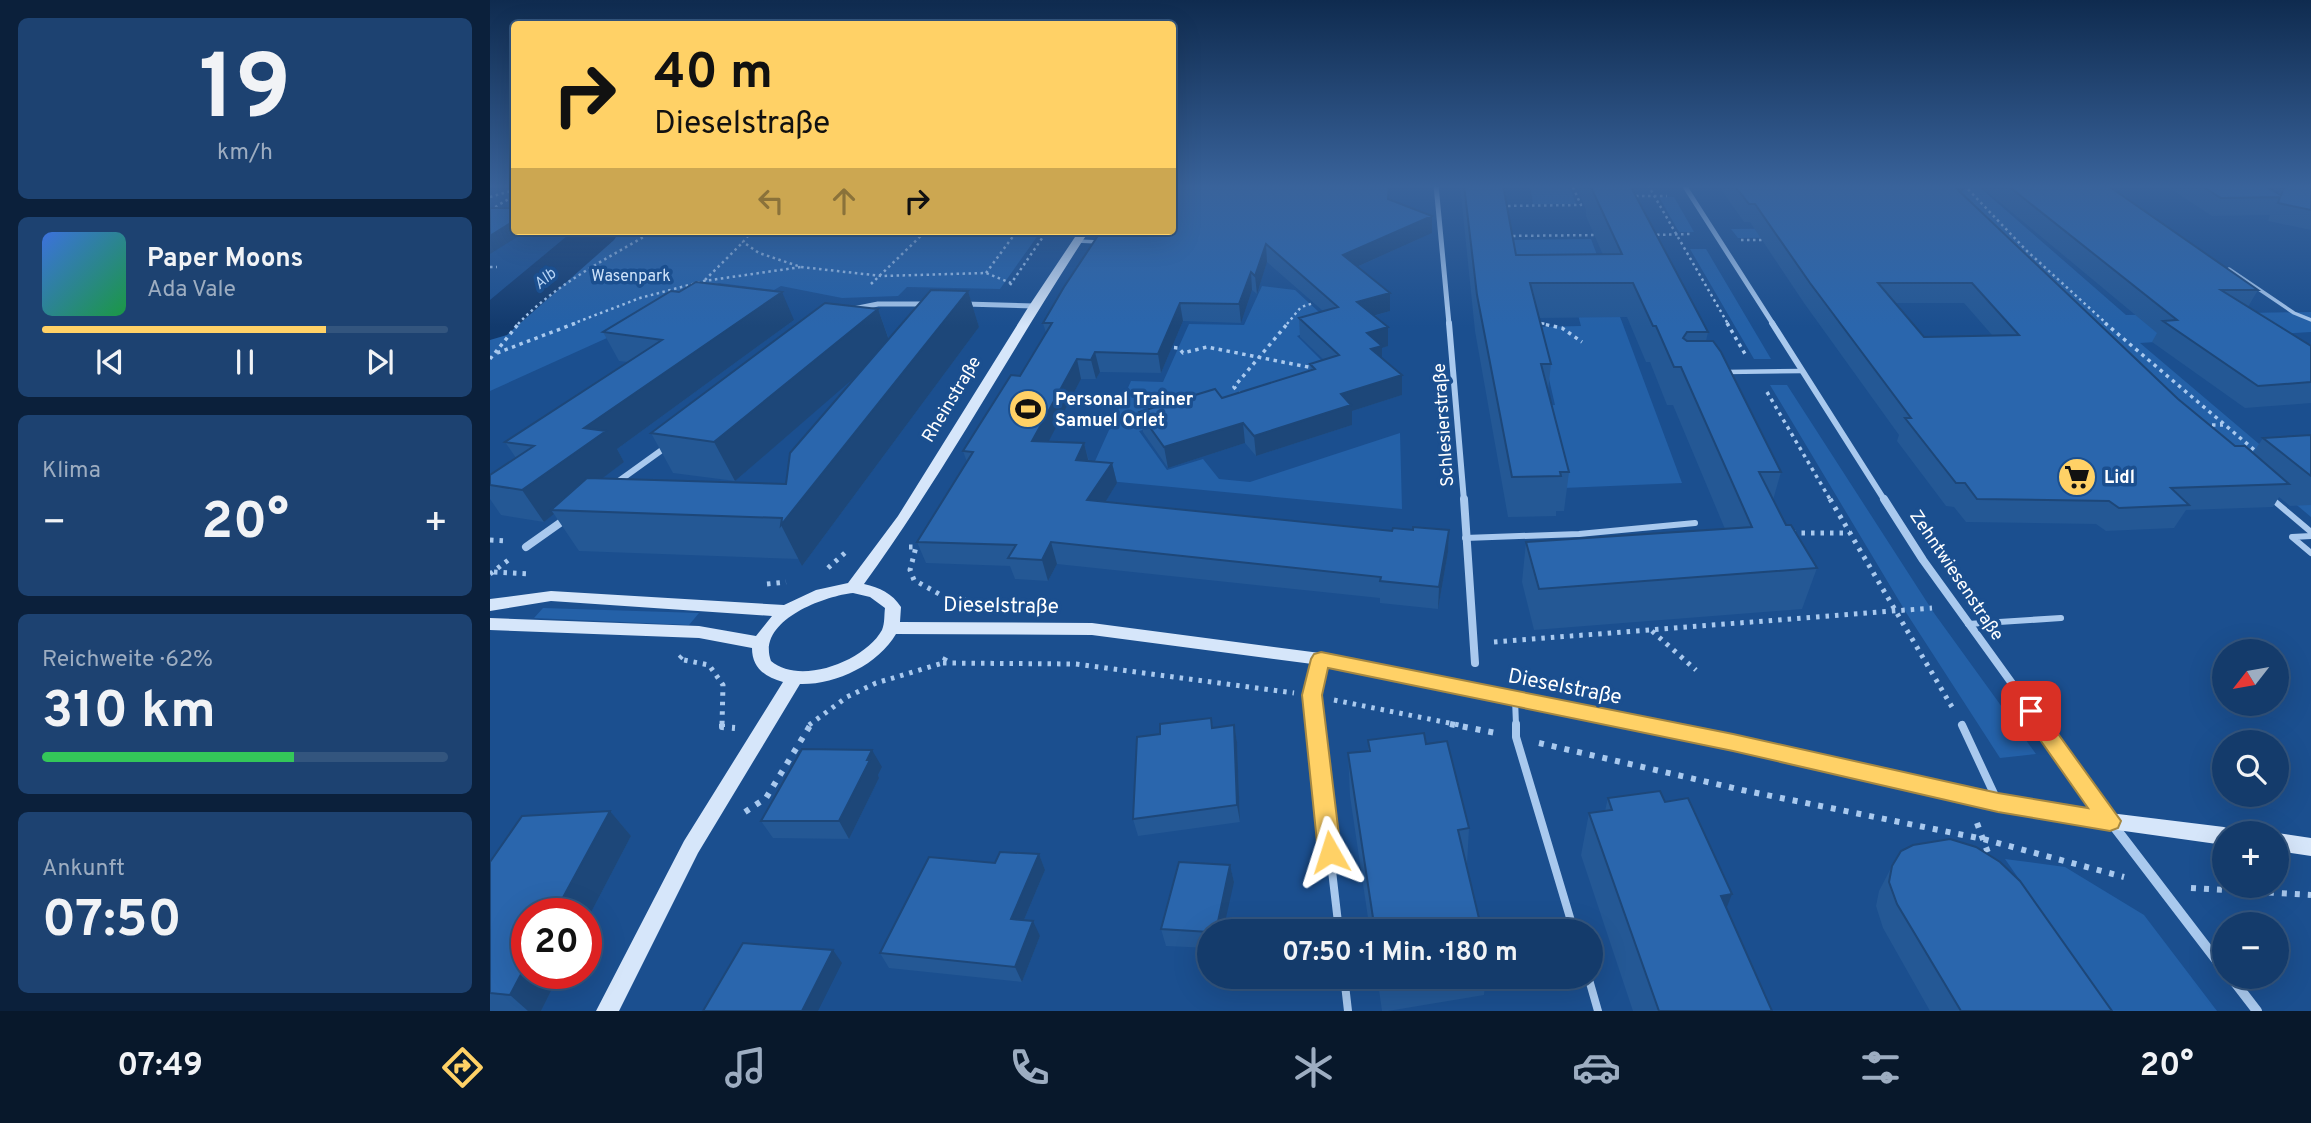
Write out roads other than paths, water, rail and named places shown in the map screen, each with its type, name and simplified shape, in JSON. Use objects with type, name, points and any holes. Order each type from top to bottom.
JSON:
[{"type":"street","name":"Schlesierstraße","points":[[1441,232],[1458,415],[1475,663]]},
{"type":"street","name":"Zehntwiesenstraße","points":[[1714,232],[1956,607],[2110,821],[2212,954]]},
{"type":"street","name":"Rheinstraße","points":[[853,588],[904,519],[1034,306],[1081,235]]},
{"type":"street","points":[[842,317],[853,309],[878,304],[936,304]]},
{"type":"street","points":[[950,304],[1034,306]]},
{"type":"street","points":[[605,491],[670,444]]},
{"type":"street","points":[[526,547],[572,514]]},
{"type":"street","points":[[853,588],[885,597],[893,607],[891,628],[883,641],[846,668],[820,676],[795,678],[776,674],[763,665],[758,655],[760,643],[768,628],[785,611],[819,594],[853,588]]},
{"type":"street","points":[[490,604],[551,596],[785,611]]},
{"type":"street","points":[[490,624],[699,632],[760,643]]},
{"type":"street","name":"Dieselstraße","points":[[891,628],[959,626],[1093,629],[1321,659],[1733,742],[1998,802],[2212,834]]},
{"type":"street","points":[[607,1011],[691,847],[795,678]]},
{"type":"street","points":[[2289,844],[2311,847]]},
{"type":"street","points":[[2240,989],[2257,1011]]},
{"type":"lane","points":[[1077,241],[1106,243]]},
{"type":"lane","points":[[2229,269],[2294,313],[2311,320]]},
{"type":"lane","points":[[1719,372],[1803,371]]},
{"type":"lane","points":[[2270,497],[2311,534]]},
{"type":"lane","points":[[1465,538],[1579,534],[1695,523]]},
{"type":"lane","points":[[2311,534],[2292,537],[2311,553]]},
{"type":"lane","points":[[1968,624],[2061,618]]},
{"type":"lane","points":[[1321,659],[1312,695],[1338,919]]},
{"type":"lane","points":[[1515,699],[1516,737],[1570,919]]},
{"type":"lane","points":[[1962,725],[1998,802]]},
{"type":"lane","points":[[1345,989],[1348,1011]]},
{"type":"lane","points":[[1592,989],[1598,1011]]},
{"type":"waterway","name":"Alb","points":[[490,325],[594,235]]},
{"type":"place","name":"Personal Trainer Samuel Orlet","points":[[1028,409]]},
{"type":"place","name":"Lidl","points":[[2077,477]]},
{"type":"park label","name":"Wasenpark","points":[[631,275]]}]
